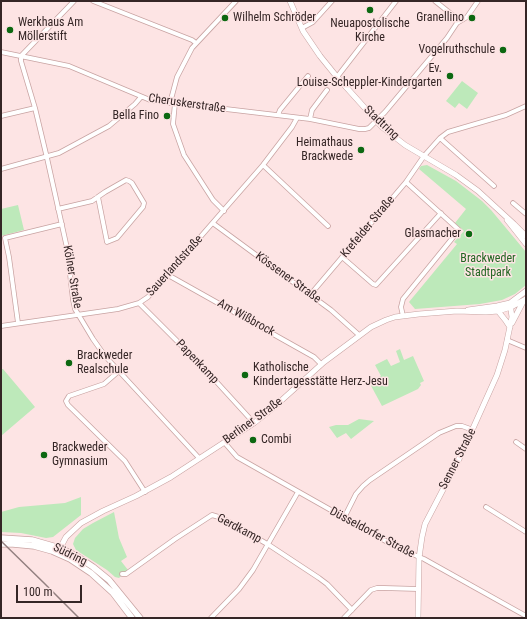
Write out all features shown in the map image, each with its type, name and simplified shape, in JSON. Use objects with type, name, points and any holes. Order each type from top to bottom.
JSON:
[{"type":"main road","name":"Südring","points":[[1,538],[32,540],[83,560],[109,580],[140,618]]},
{"type":"main road","name":"Südring","points":[[1,544],[34,546],[59,551],[91,573],[113,593],[132,618]]},
{"type":"street","points":[[21,56],[74,1]]},
{"type":"street","points":[[93,1],[192,40],[196,43]]},
{"type":"street","points":[[170,103],[180,71],[196,43],[235,1]]},
{"type":"street","name":"Stadtring","points":[[290,1],[302,28],[313,46],[336,77],[386,131],[405,145],[456,175],[478,191],[526,236]]},
{"type":"street","points":[[302,28],[313,22],[332,1]]},
{"type":"street","points":[[336,77],[396,1]]},
{"type":"street","points":[[436,1],[460,21]]},
{"type":"street","points":[[376,121],[460,21],[467,16],[478,1]]},
{"type":"street","name":"Cheruskerstraße","points":[[1,52],[74,68],[141,97],[155,101],[310,119],[362,129],[369,128],[376,121]]},
{"type":"street","name":"Kölner Straße","points":[[21,56],[21,61],[35,108],[62,224],[67,248],[73,300],[78,314],[98,347],[199,458]]},
{"type":"street","points":[[278,115],[280,110],[308,76]]},
{"type":"street","points":[[310,119],[312,110],[328,90]]},
{"type":"street","points":[[1,169],[47,158],[59,153],[109,126],[141,97]]},
{"type":"street","points":[[175,103],[173,124],[184,155],[213,200],[224,211]]},
{"type":"street","points":[[494,186],[440,138],[448,132],[506,115],[526,106]]},
{"type":"street","points":[[1,116],[35,108]]},
{"type":"street","name":"Sauerlandstraße","points":[[1,326],[118,309],[139,303],[148,297],[214,224],[263,165],[292,127],[297,118]]},
{"type":"street","name":"Krefelder Straße","points":[[310,295],[406,182],[424,156],[440,138]]},
{"type":"street","points":[[263,165],[328,226]]},
{"type":"street","points":[[58,209],[87,203],[126,180],[130,181],[144,204],[117,238],[107,242],[98,197]]},
{"type":"street","points":[[403,316],[401,307],[402,299],[460,230],[406,182]]},
{"type":"street","points":[[513,203],[526,214]]},
{"type":"street","points":[[342,257],[376,285],[441,213]]},
{"type":"street","name":"Stadtring","points":[[503,215],[526,244]]},
{"type":"street","points":[[18,323],[5,238],[62,224]]},
{"type":"street","name":"Kössener Straße","points":[[214,224],[331,310],[359,335]]},
{"type":"street","name":"Am Wißbrock","points":[[168,275],[314,357],[321,364]]},
{"type":"street","name":"Berliner Straße","points":[[457,312],[510,305],[526,291]]},
{"type":"street","points":[[498,311],[510,327],[525,299]]},
{"type":"street","name":"Berliner Straße","points":[[59,551],[66,537],[81,523],[145,492],[254,423],[273,408],[321,364],[371,327],[386,320],[403,316],[498,311],[525,299]]},
{"type":"street","name":"Papenkamp","points":[[139,303],[202,366],[254,423]]},
{"type":"street","name":"Senner Straße","points":[[418,618],[420,558],[425,524],[473,430],[497,375],[512,317],[510,305]]},
{"type":"street","points":[[507,340],[526,348]]},
{"type":"street","points":[[119,371],[104,384],[69,396],[66,402],[125,461],[145,492]]},
{"type":"street","points":[[344,518],[356,494],[370,480],[439,433],[456,426],[462,426],[473,430]]},
{"type":"street","name":"Düsseldorfer Straße","points":[[224,442],[237,457],[398,548],[463,580],[526,616]]},
{"type":"street","points":[[516,442],[526,449]]},
{"type":"street","points":[[211,618],[239,589],[269,545],[298,492]]},
{"type":"street","points":[[486,507],[526,532]]},
{"type":"street","name":"Gerdkamp","points":[[122,574],[126,574],[131,571],[175,539],[212,515],[222,518],[269,545],[326,584],[352,610]]},
{"type":"street","points":[[344,618],[371,590],[377,588],[418,589]]},
{"type":"green space","points":[[462,81],[478,93],[467,109],[459,103],[455,108],[446,101]]},
{"type":"green space","name":"Brackweder Stadtpark","points":[[427,165],[456,181],[482,201],[526,252],[526,285],[515,294],[502,300],[480,304],[415,309],[409,302],[457,244],[454,242],[464,231],[455,223],[466,209],[419,169],[421,166]]},
{"type":"green space","points":[[18,205],[24,230],[1,236],[1,209]]},
{"type":"green space","points":[[400,349],[404,360],[413,356],[424,381],[420,383],[421,385],[418,389],[382,406],[369,382],[381,376],[375,365],[387,359],[391,366],[400,362],[396,351]]},
{"type":"green space","points":[[1,369],[3,369],[35,407],[1,436]]},
{"type":"green space","points":[[359,419],[374,421],[351,439],[346,433],[337,438],[329,427],[336,425],[348,425]]},
{"type":"green space","points":[[81,497],[81,515],[53,537],[46,538],[21,533],[1,532],[1,512],[19,507],[65,503]]},
{"type":"green space","points":[[114,512],[119,538],[127,557],[121,561],[128,570],[119,578],[115,577],[107,570],[76,550],[73,544],[75,538],[83,529]]},
{"type":"railway","points":[[1,541],[79,618]]},
{"type":"place","name":"Neuapostolische Kirche","points":[[370,10]]},
{"type":"place","name":"Wilhelm Schröder","points":[[225,18]]},
{"type":"place","name":"Granellino","points":[[472,18]]},
{"type":"place","name":"Werkhaus Am Möllerstift","points":[[10,30]]},
{"type":"place","name":"Vogelruthschule","points":[[503,50]]},
{"type":"place","name":"Ev. Louise-Scheppler-Kindergarten","points":[[450,76]]},
{"type":"place","name":"Bella Fino","points":[[167,116]]},
{"type":"place","name":"Heimathaus Brackwede","points":[[361,150]]},
{"type":"place","name":"Glasmacher","points":[[469,234]]},
{"type":"place","name":"Brackweder Realschule","points":[[69,363]]},
{"type":"place","name":"Katholische Kindertagesstätte Herz-Jesu","points":[[245,375]]},
{"type":"place","name":"Combi","points":[[253,440]]},
{"type":"place","name":"Brackweder Gymnasium","points":[[44,455]]}]
